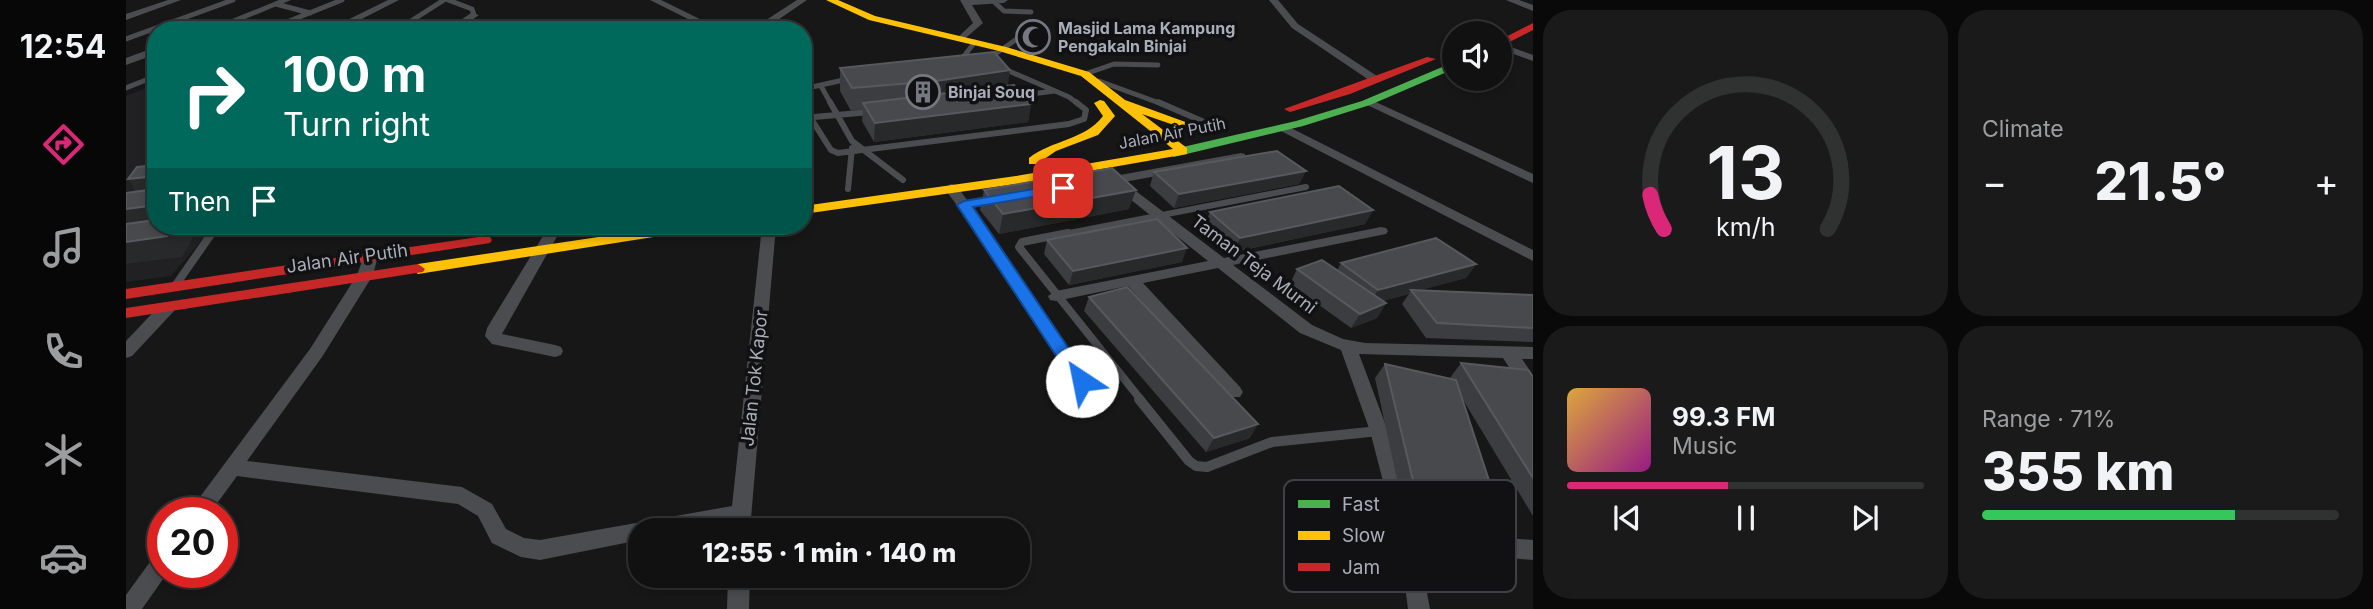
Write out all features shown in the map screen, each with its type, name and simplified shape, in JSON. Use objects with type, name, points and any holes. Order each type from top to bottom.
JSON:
[{"type":"main road","points":[[830,0],[862,15],[971,51],[1002,49],[1090,77],[1123,103],[1165,146]]},
{"type":"main road","points":[[1512,31],[1532,27]]},
{"type":"main road","points":[[1512,38],[1532,27]]},
{"type":"main road","name":"Jalan Air Putih","points":[[812,209],[1096,166],[1211,129],[1267,116],[1376,80],[1442,55]]},
{"type":"main road","points":[[1052,63],[1148,142],[1165,146]]},
{"type":"main road","name":"Jalan Air Putih","points":[[1165,146],[1183,150],[1283,128],[1369,103],[1442,70]]},
{"type":"main road","name":"Jalan Air Putih","points":[[1100,103],[1109,116],[1100,128],[1088,135],[1048,148],[1026,162],[1148,142]]},
{"type":"main road","points":[[1123,103],[1172,122],[1211,129]]},
{"type":"main road","points":[[812,194],[981,168]]},
{"type":"main road","name":"Jalan Air Putih","points":[[126,313],[637,235]]},
{"type":"main road","name":"Jalan Air Putih","points":[[126,294],[501,238]]},
{"type":"street","points":[[128,15],[177,0]]},
{"type":"street","points":[[233,21],[287,0]]},
{"type":"street","points":[[351,21],[395,0]]},
{"type":"street","points":[[654,0],[699,21]]},
{"type":"street","points":[[771,21],[803,0]]},
{"type":"street","points":[[965,1],[1004,0]]},
{"type":"street","points":[[1273,0],[1304,34],[1376,80]]},
{"type":"street","points":[[1510,0],[1533,8]]},
{"type":"street","points":[[965,1],[978,23],[971,51]]},
{"type":"street","points":[[465,21],[474,15]]},
{"type":"street","points":[[1512,50],[1533,58]]},
{"type":"street","points":[[126,62],[147,54]]},
{"type":"street","points":[[1369,103],[1533,179]]},
{"type":"street","points":[[1283,128],[1533,256]]},
{"type":"street","points":[[1107,181],[1241,157]]},
{"type":"street","name":"Taman Teja Murni","points":[[1096,166],[1107,181],[1160,217],[1306,329],[1348,347],[1533,353]]},
{"type":"street","points":[[951,188],[964,205],[1018,196]]},
{"type":"street","points":[[1056,296],[1381,231]]},
{"type":"street","points":[[555,235],[542,249],[495,328],[493,336],[498,340],[555,351]]},
{"type":"street","name":"Jalan Tok Kapor","points":[[740,518],[768,235]]},
{"type":"street","points":[[209,497],[316,353],[365,275],[371,256]]},
{"type":"street","points":[[1132,281],[1234,393]]},
{"type":"street","points":[[126,352],[168,307]]},
{"type":"street","points":[[1348,347],[1379,431],[1392,480]]},
{"type":"street","points":[[1507,352],[1533,389]]},
{"type":"street","points":[[231,467],[462,496],[485,510],[499,536],[521,547],[540,550],[628,533]]},
{"type":"street","points":[[129,609],[147,584]]},
{"type":"street","points":[[738,609],[739,588]]},
{"type":"lane","points":[[175,21],[233,0]]},
{"type":"lane","points":[[290,21],[342,0]]},
{"type":"lane","points":[[412,21],[446,0],[472,9],[474,15]]},
{"type":"lane","points":[[993,1],[1004,11],[1031,12]]},
{"type":"lane","points":[[276,4],[310,13]]},
{"type":"lane","points":[[126,39],[147,31]]},
{"type":"lane","points":[[812,125],[831,150],[852,151],[1069,124],[1084,119],[1086,110],[1076,101],[984,61],[1027,32]]},
{"type":"lane","points":[[964,55],[971,51]]},
{"type":"lane","points":[[964,55],[971,51]]},
{"type":"lane","points":[[964,55],[963,66],[971,51]]},
{"type":"lane","points":[[1090,77],[1114,64],[1158,65]]},
{"type":"lane","points":[[1090,77],[1140,95],[1211,129]]},
{"type":"lane","points":[[812,88],[836,80],[851,79]]},
{"type":"lane","points":[[126,88],[147,80]]},
{"type":"lane","points":[[821,86],[852,141],[904,180]]},
{"type":"lane","points":[[1002,97],[1058,91]]},
{"type":"lane","points":[[812,118],[878,111]]},
{"type":"lane","points":[[848,189],[852,141]]},
{"type":"lane","points":[[1306,187],[1019,244],[1056,296],[1189,461],[1196,466],[1207,467],[1272,442],[1379,431]]},
{"type":"lane","points":[[964,205],[1097,403]]},
{"type":"lane","points":[[175,286],[210,235]]},
{"type":"shaded area","points":[[147,88],[147,235],[206,235],[171,276],[126,282],[126,96]]},
{"type":"building","points":[[994,52],[1010,70],[936,81],[852,88],[840,68]]},
{"type":"building","points":[[1014,85],[1031,104],[875,123],[863,103]]},
{"type":"building","points":[[1277,151],[1306,171],[1179,194],[1154,172]]},
{"type":"building","points":[[147,166],[147,177],[128,179],[137,167]]},
{"type":"building","points":[[1112,168],[1136,190],[1003,214],[984,190]]},
{"type":"building","points":[[1339,186],[1373,210],[1240,238],[1210,212]]},
{"type":"building","points":[[147,190],[147,206],[126,209],[126,193]]},
{"type":"building","points":[[1157,219],[1187,248],[1073,271],[1047,240]]},
{"type":"building","points":[[147,221],[147,235],[168,235],[126,242],[126,224]]},
{"type":"building","points":[[1436,238],[1476,264],[1378,290],[1341,263]]},
{"type":"building","points":[[1322,260],[1386,303],[1360,314],[1297,269]]},
{"type":"building","points":[[1127,287],[1258,424],[1214,438],[1089,297]]},
{"type":"building","points":[[1411,290],[1533,295],[1533,328],[1437,323]]},
{"type":"building","points":[[1461,363],[1528,370],[1533,377],[1533,478]]},
{"type":"building","points":[[1385,364],[1456,380],[1489,480],[1413,480]]},
{"type":"traffic: fast","points":[[1174,153],[1299,124],[1366,103],[1442,70]]},
{"type":"traffic: slow","points":[[830,0],[872,18],[1002,49],[1085,74],[1183,151]]},
{"type":"traffic: slow","points":[[1033,161],[1052,149],[1084,137],[1102,125],[1109,116],[1100,103]]},
{"type":"traffic: slow","points":[[1123,103],[1204,131]]},
{"type":"traffic: slow","points":[[812,209],[1016,180],[1174,153]]},
{"type":"traffic: slow","points":[[418,269],[639,235]]},
{"type":"traffic: jam","points":[[1512,37],[1533,26]]},
{"type":"traffic: jam","points":[[1290,109],[1346,92],[1431,59]]},
{"type":"traffic: jam","points":[[126,294],[485,240]]},
{"type":"traffic: jam","points":[[126,313],[418,269]]},
{"type":"place","name":"Masjid Lama Kampung Pengakaln Binjai","points":[[1033,37]]},
{"type":"place","name":"Binjai Souq","points":[[923,92]]},
{"type":"route","points":[[1063,188],[964,205],[1082,381]]}]
